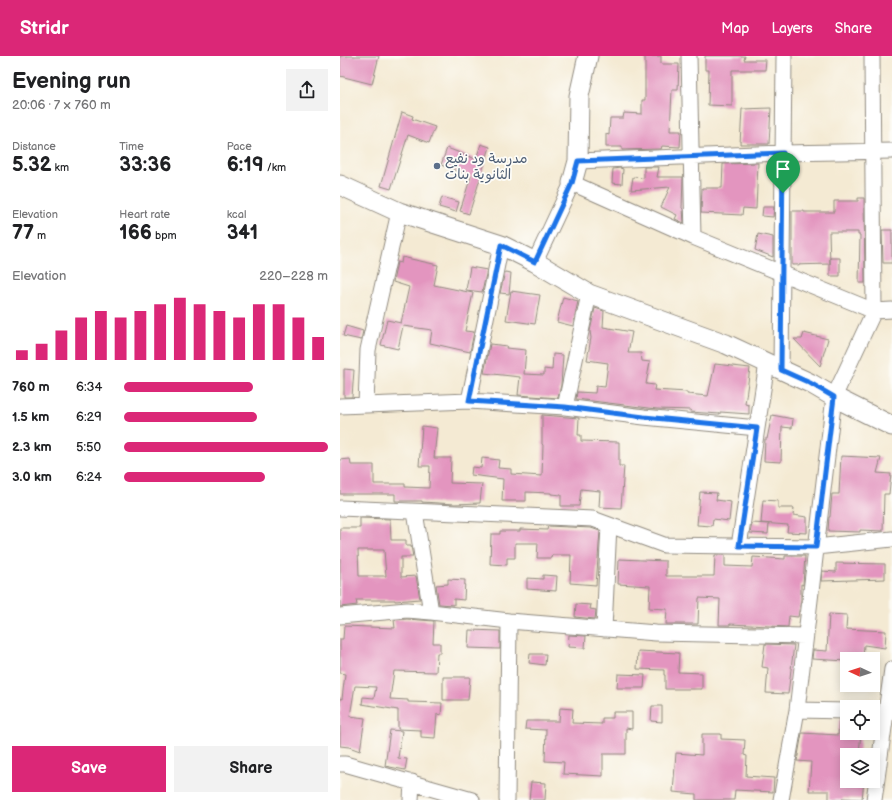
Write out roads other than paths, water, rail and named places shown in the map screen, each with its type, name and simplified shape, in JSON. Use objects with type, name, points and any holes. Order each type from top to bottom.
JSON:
[{"type":"street","points":[[535,262],[572,183],[578,161],[579,96],[588,56]]},
{"type":"street","points":[[689,56],[693,237]]},
{"type":"street","points":[[739,546],[757,428],[774,366],[782,273],[784,56]]},
{"type":"street","points":[[781,800],[797,710],[834,397],[874,311],[872,56]]},
{"type":"street","points":[[578,161],[783,153],[892,151]]},
{"type":"street","points":[[572,183],[693,237],[874,311],[892,310]]},
{"type":"street","points":[[340,185],[399,212],[501,245],[535,262],[589,294],[726,344],[810,383],[834,397],[892,426]]},
{"type":"street","points":[[366,405],[368,350],[399,212]]},
{"type":"street","points":[[469,401],[501,245]]},
{"type":"street","points":[[565,407],[589,294]]},
{"type":"street","points":[[340,406],[469,401],[565,407],[644,417],[757,428]]},
{"type":"street","points":[[340,508],[593,519],[664,545],[816,547],[892,539]]},
{"type":"street","points":[[415,512],[431,612]]},
{"type":"street","points":[[604,629],[609,525]]},
{"type":"street","points":[[340,616],[407,610],[509,621],[656,633],[805,636]]},
{"type":"street","points":[[507,800],[509,621]]},
{"type":"street","points":[[874,800],[884,711],[892,668]]},
{"type":"street","points":[[797,710],[840,711]]},
{"type":"street","points":[[342,763],[472,800]]},
{"type":"street","points":[[411,800],[412,782]]},
{"type":"place","name":"مدرسة ود نفيع الثانوية بنات","points":[[437,166]]}]
